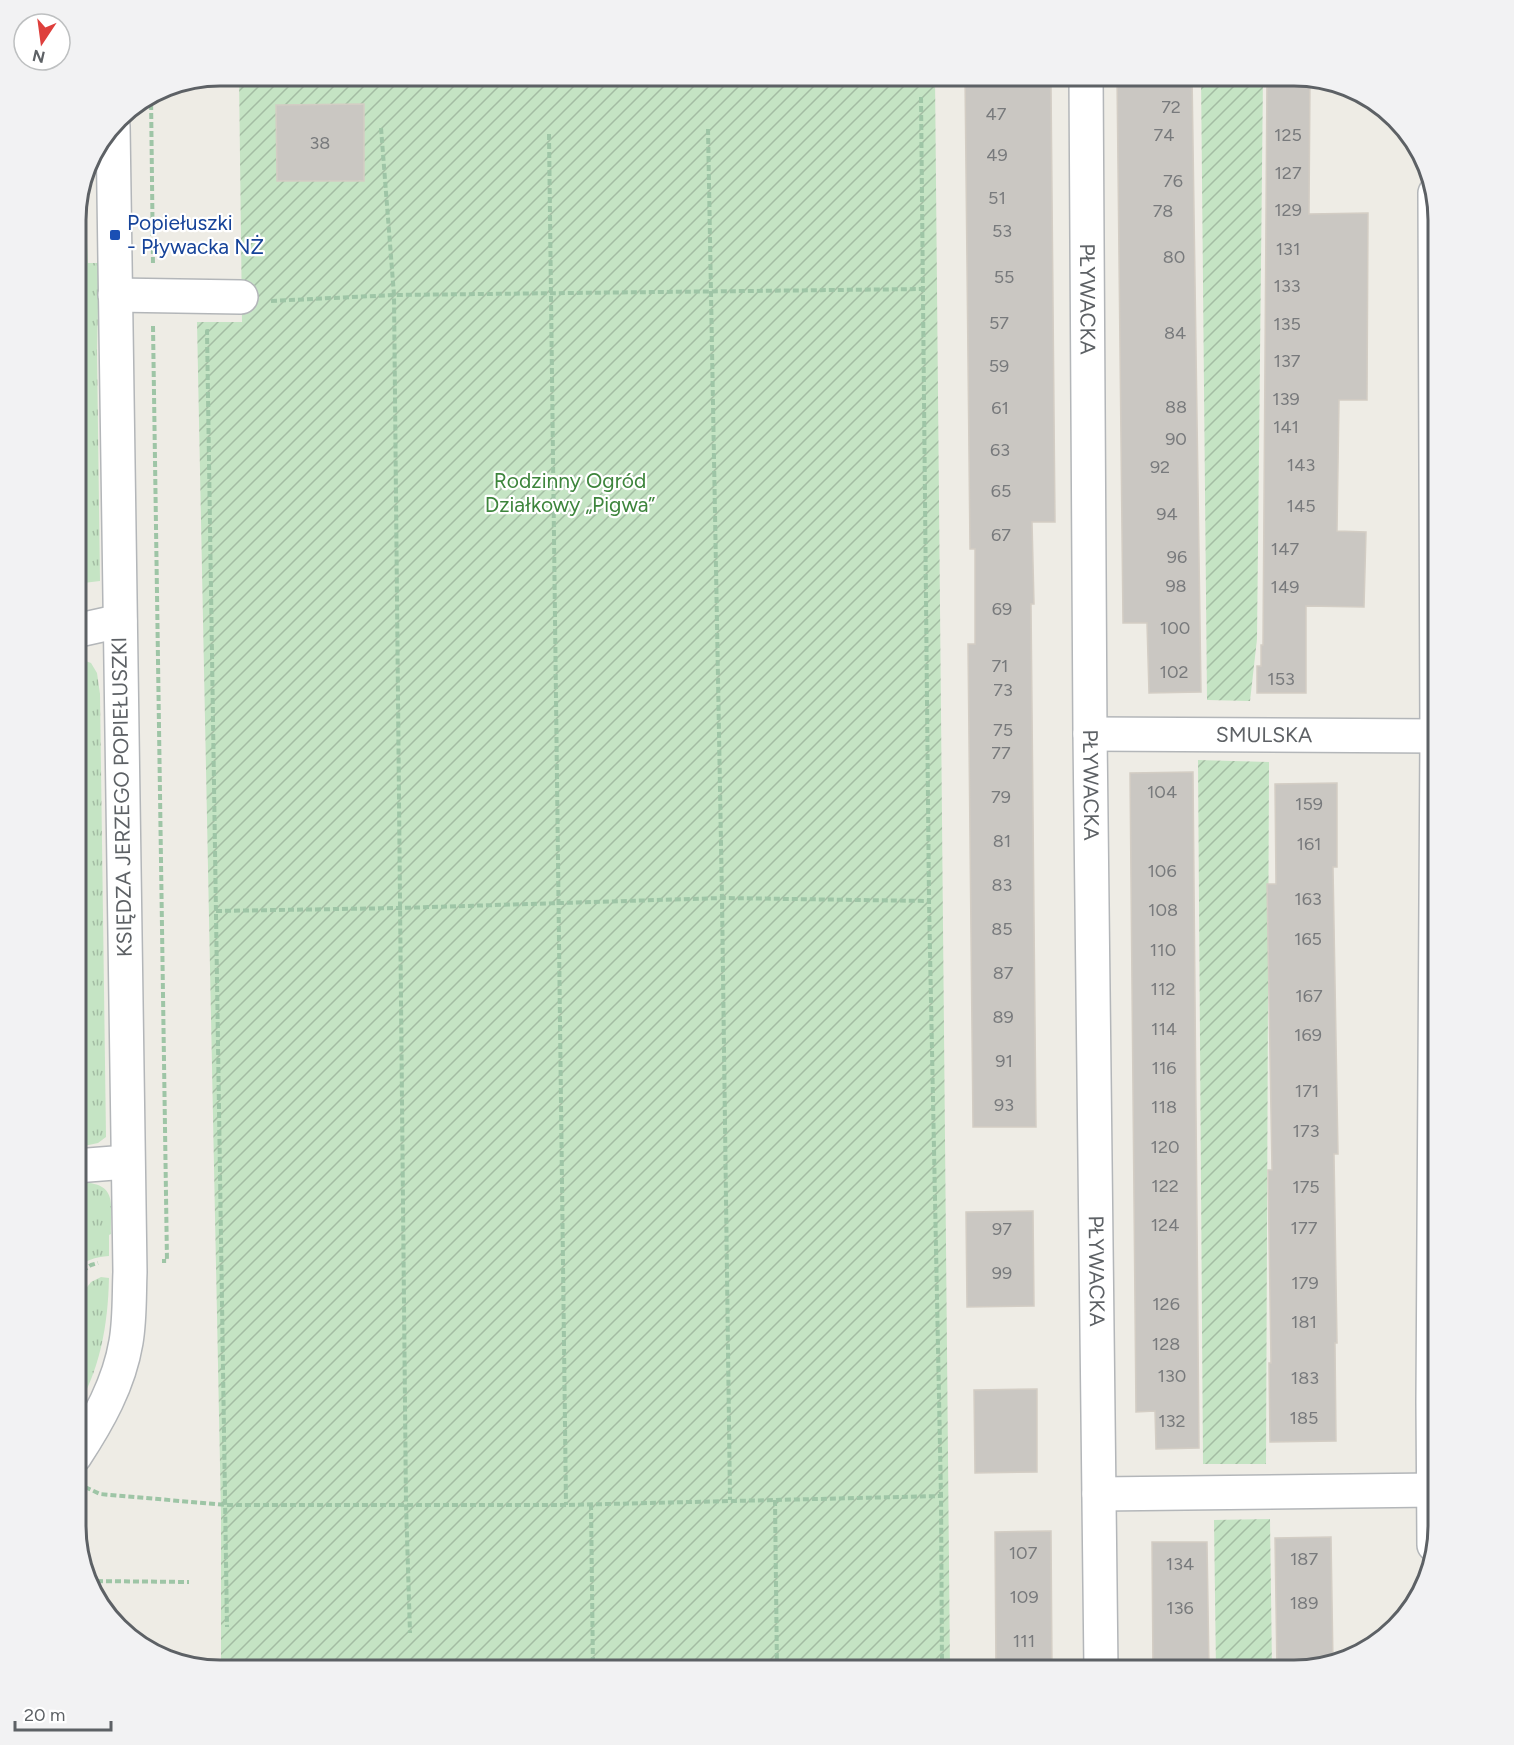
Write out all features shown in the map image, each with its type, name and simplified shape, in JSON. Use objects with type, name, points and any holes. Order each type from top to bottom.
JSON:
[{"type":"street","name":"PŁYWACKA","points":[[1086,86],[1090,734],[1101,1660]]},
{"type":"street","name":"KSIĘDZA JERZEGO POPIEŁUSZKI","points":[[86,1448],[119,1371],[126,1342],[130,1272],[112,139]]},
{"type":"street","points":[[115,295],[241,297]]},
{"type":"street","points":[[86,629],[120,621]]},
{"type":"street","name":"SMULSKA","points":[[1090,734],[1428,736]]},
{"type":"street","points":[[86,1165],[128,1162]]},
{"type":"street","points":[[1099,1494],[1428,1490]]},
{"type":"path","points":[[921,98],[929,901],[941,1496],[942,1660]]},
{"type":"path","points":[[151,104],[167,1262]]},
{"type":"path","points":[[381,128],[394,296],[406,1504],[410,1633]]},
{"type":"path","points":[[708,129],[730,1500]]},
{"type":"path","points":[[549,134],[566,1504]]},
{"type":"path","points":[[241,297],[255,302],[394,296],[924,289]]},
{"type":"path","points":[[218,331],[207,331],[227,1627]]},
{"type":"path","points":[[216,910],[400,908],[722,898],[929,901]]},
{"type":"path","points":[[86,1268],[91,1264],[106,1262]]},
{"type":"path","points":[[86,1479],[100,1494],[226,1505],[591,1504],[941,1496]]},
{"type":"path","points":[[775,1500],[777,1660]]},
{"type":"path","points":[[591,1504],[593,1660]]},
{"type":"path","points":[[98,1581],[189,1582]]},
{"type":"green space","name":"Rodzinny Ogród Działkowy „Pigwa”","points":[[239,86],[935,86],[950,1660],[221,1660],[221,1514],[197,322],[242,322]]},
{"type":"green space","points":[[1201,86],[1263,86],[1257,639],[1250,701],[1207,700]]},
{"type":"green space","points":[[86,243],[88,263],[99,263],[97,351],[100,581],[86,583]]},
{"type":"green space","points":[[86,661],[91,663],[97,673],[100,694],[106,1137],[98,1143],[86,1146]]},
{"type":"green space","points":[[1198,760],[1269,762],[1266,1464],[1203,1464]]},
{"type":"green space","points":[[86,1183],[99,1185],[105,1189],[111,1203],[109,1256],[86,1262]]},
{"type":"green space","points":[[101,1277],[109,1278],[107,1313],[101,1347],[86,1391],[86,1289],[91,1282]]},
{"type":"green space","points":[[1270,1519],[1272,1660],[1216,1660],[1214,1520]]},
{"type":"building","points":[[965,86],[1051,86],[1055,522],[1032,522],[1036,1127],[973,1127],[968,644],[975,644],[975,549],[970,549]]},
{"type":"building","points":[[1117,86],[1192,86],[1201,692],[1149,693],[1147,623],[1123,623]]},
{"type":"building","points":[[1267,86],[1303,86],[1310,87],[1309,214],[1368,213],[1367,400],[1339,400],[1337,531],[1366,532],[1364,607],[1306,606],[1306,693],[1257,693],[1257,666],[1261,666],[1261,645],[1263,645]]},
{"type":"building","points":[[364,104],[364,181],[277,181],[276,105]]},
{"type":"building","points":[[1193,772],[1199,1448],[1156,1449],[1155,1411],[1136,1412],[1130,773]]},
{"type":"building","points":[[1337,783],[1337,867],[1333,867],[1338,1154],[1334,1154],[1336,1441],[1270,1442],[1268,1170],[1272,1170],[1267,884],[1276,884],[1275,784]]},
{"type":"building","points":[[1033,1211],[1034,1306],[967,1307],[966,1212]]},
{"type":"building","points":[[1037,1389],[1037,1472],[975,1473],[974,1390]]},
{"type":"building","points":[[1051,1531],[1052,1660],[996,1660],[995,1532]]},
{"type":"building","points":[[1331,1537],[1333,1654],[1312,1658],[1277,1660],[1275,1538]]},
{"type":"building","points":[[1152,1542],[1207,1542],[1209,1660],[1153,1660]]},
{"type":"place","name":"Popiełuszki - Pływacka NŻ","points":[[115,235]]}]
